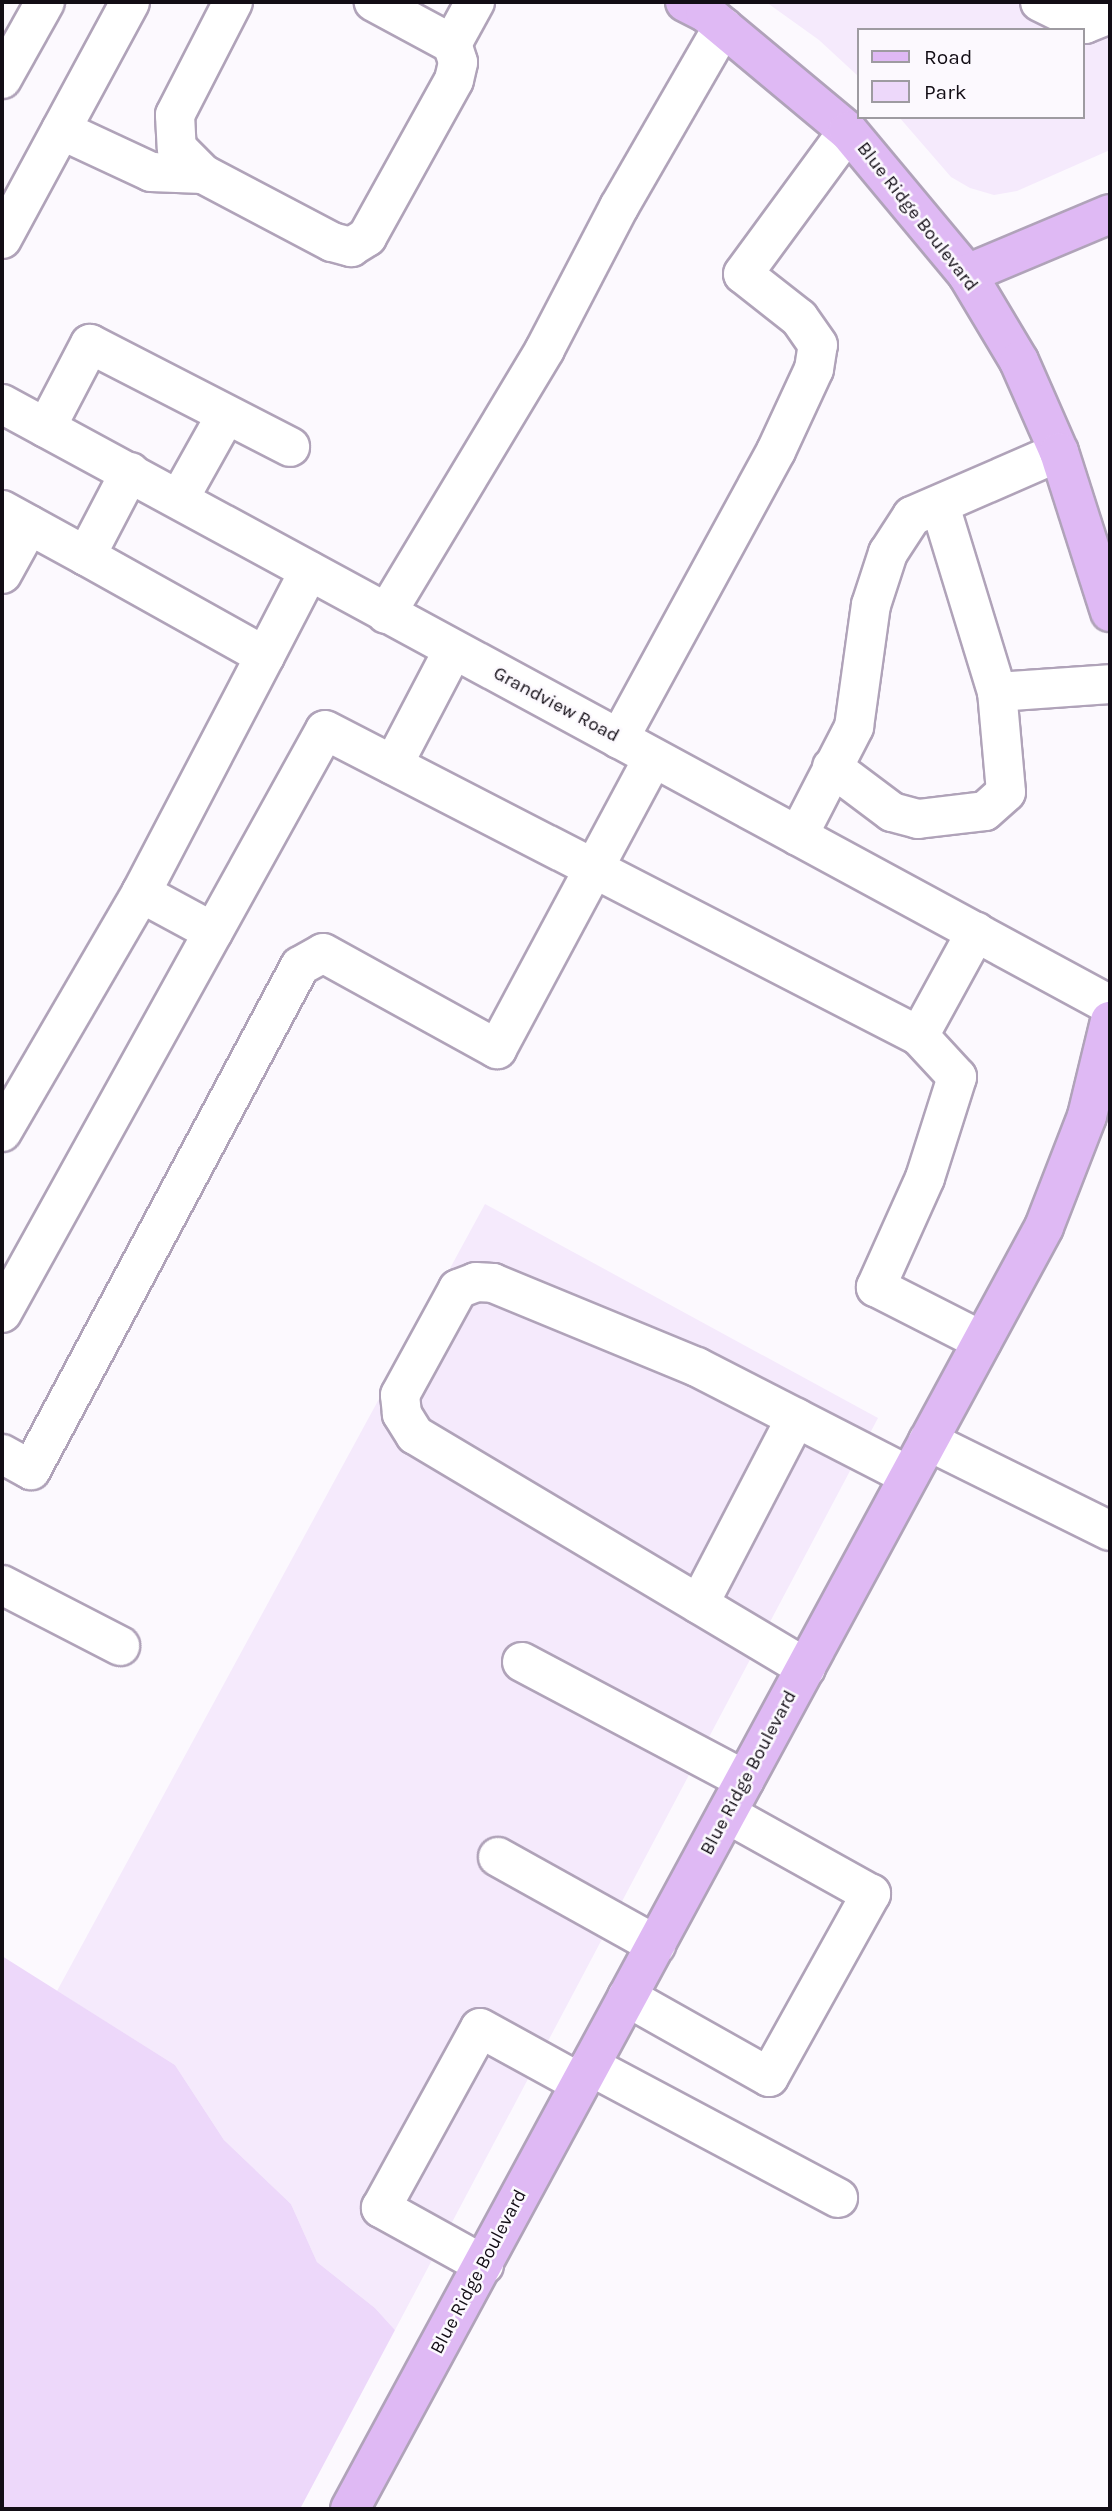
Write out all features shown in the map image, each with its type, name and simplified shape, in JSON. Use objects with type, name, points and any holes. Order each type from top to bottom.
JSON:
[{"type":"main road","name":"Blue Ridge Boulevard","points":[[685,2],[723,27],[848,131],[967,274],[1019,361],[1059,452],[1108,598]]},
{"type":"main road","points":[[967,274],[1110,214]]},
{"type":"main road","name":"Blue Ridge Boulevard","points":[[351,2509],[1044,1227],[1087,1116],[1110,1021]]},
{"type":"street","points":[[2,79],[45,2]]},
{"type":"street","points":[[2,239],[130,2]]},
{"type":"street","points":[[233,2],[175,115],[177,148],[203,174],[332,242],[351,247],[367,237],[454,80],[458,62],[452,44],[374,2]]},
{"type":"street","points":[[452,44],[475,2]]},
{"type":"street","points":[[1040,2],[1085,24],[1110,14]]},
{"type":"street","points":[[386,614],[545,349],[620,207],[723,27]]},
{"type":"street","points":[[61,130],[151,172],[203,174]]},
{"type":"street","points":[[619,739],[776,451],[814,369],[818,345],[799,318],[743,274],[848,131]]},
{"type":"street","points":[[46,428],[90,344],[290,447]]},
{"type":"street","name":"Grandview Road","points":[[2,404],[1110,1005]]},
{"type":"street","points":[[178,499],[226,415]]},
{"type":"street","points":[[798,836],[854,727],[871,606],[888,553],[912,516],[1059,452]]},
{"type":"street","points":[[86,556],[130,472]]},
{"type":"street","points":[[832,768],[892,812],[918,819],[985,811],[1006,792],[997,692],[940,505]]},
{"type":"street","points":[[2,574],[15,518],[265,656]]},
{"type":"street","points":[[4,1123],[141,893],[309,571]]},
{"type":"street","points":[[393,765],[453,650]]},
{"type":"street","points":[[997,692],[1110,684]]},
{"type":"street","points":[[2,1313],[324,730],[919,1036],[957,1077],[925,1178],[876,1287],[982,1341]]},
{"type":"street","points":[[2,1454],[31,1470],[300,966],[323,953],[497,1049],[653,758]]},
{"type":"street","points":[[141,893],[213,932]]},
{"type":"street","points":[[919,1036],[976,932]]},
{"type":"street","points":[[806,1668],[415,1435],[402,1414],[400,1395],[458,1289],[476,1282],[493,1283],[697,1367],[909,1476]]},
{"type":"street","points":[[699,1604],[796,1418]]},
{"type":"street","points":[[928,1441],[1110,1531]]},
{"type":"street","points":[[2,1585],[120,1646]]},
{"type":"street","points":[[523,1662],[745,1780]]},
{"type":"street","points":[[627,1997],[769,2077],[871,1895],[727,1814]]},
{"type":"street","points":[[498,1857],[656,1945]]},
{"type":"street","points":[[484,2265],[381,2208],[480,2028],[585,2075],[838,2198]]},
{"type":"shaded area","points":[[766,2],[1110,2],[1110,150],[1017,191],[994,195],[970,188],[951,177],[901,119],[1084,119],[1084,28],[856,28],[856,74],[819,40]]},
{"type":"shaded area","points":[[485,1204],[878,1418],[395,2330],[375,2308],[317,2262],[291,2204],[224,2140],[175,2065],[57,1991]]},
{"type":"green space","points":[[2,1956],[175,2065],[224,2140],[291,2204],[317,2262],[375,2308],[395,2330],[300,2509],[2,2509]]}]
